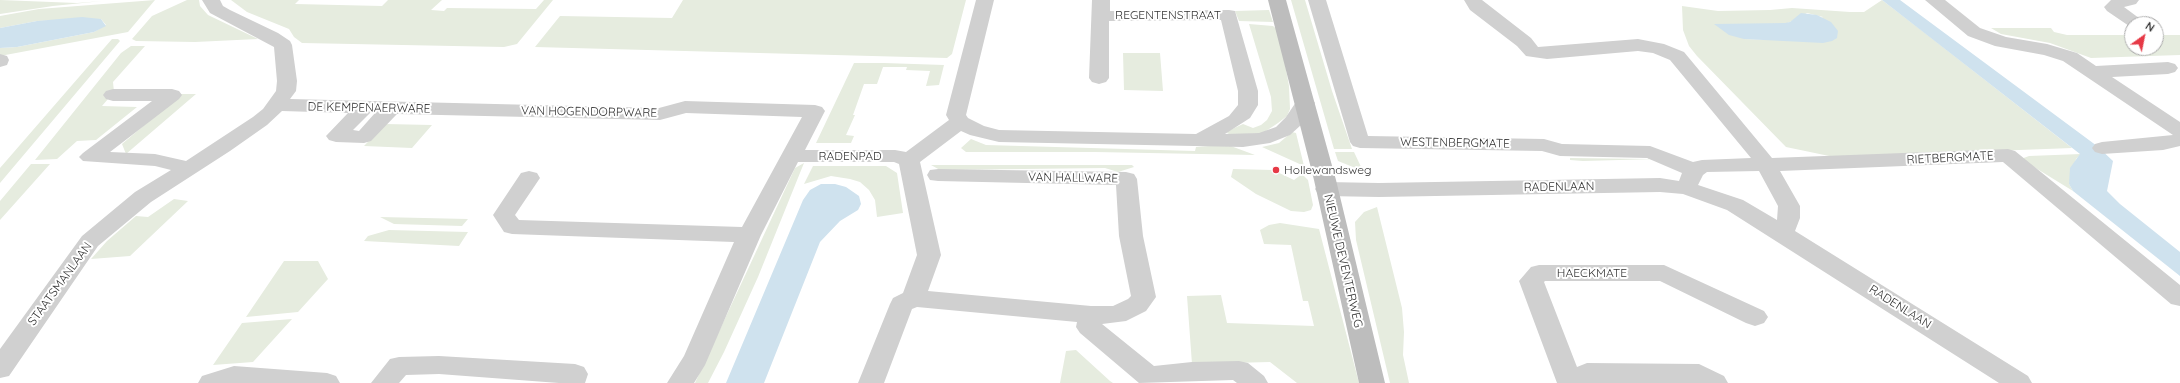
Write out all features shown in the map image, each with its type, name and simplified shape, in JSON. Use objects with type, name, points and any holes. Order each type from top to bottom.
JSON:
[{"type":"main road","name":"NIEUWE DEVENTERWEG","points":[[1277,0],[1305,103],[1372,383]]},
{"type":"street","name":"STAATSMANLAAN","points":[[0,368],[90,241],[143,197],[190,168],[270,113],[286,91],[288,81],[283,45],[272,37],[216,9],[211,0]]},
{"type":"street","points":[[984,0],[978,33],[956,115],[960,122],[977,131],[999,136],[1243,141],[1263,139],[1283,132],[1294,121],[1305,103]]},
{"type":"street","name":"WESTENBERGMATE","points":[[1317,0],[1360,142],[1544,145],[1560,150],[1650,152],[1674,161],[1690,180]]},
{"type":"street","points":[[1473,0],[1476,6],[1524,42],[1533,52],[1547,53],[1638,45],[1658,48],[1677,56],[1757,151],[1766,165],[1789,206],[1790,218],[1782,233]]},
{"type":"street","points":[[1934,0],[1974,32],[2002,42],[2047,50],[2070,57],[2095,72],[2180,131]]},
{"type":"street","points":[[2127,16],[2114,7],[2120,1],[2130,0]]},
{"type":"street","name":"REGENTENSTRAAT","points":[[1099,78],[1101,8],[1229,15],[1248,91],[1248,106],[1236,120],[1201,140]]},
{"type":"street","points":[[2095,72],[2168,68]]},
{"type":"street","points":[[114,95],[172,96],[90,157],[155,160],[190,168]]},
{"type":"street","name":"DE KEMPENAERWARE","points":[[276,106],[461,110]]},
{"type":"street","points":[[365,107],[336,136],[364,137],[391,108]]},
{"type":"street","name":"VAN HOGENDORPWARE","points":[[461,110],[660,114],[685,107],[815,111],[749,236],[696,358],[680,383]]},
{"type":"street","points":[[871,383],[902,304],[913,298],[929,255],[909,160],[960,122]]},
{"type":"street","points":[[2102,148],[2163,144],[2180,140]]},
{"type":"street","name":"RIETBERGMATE","points":[[1766,165],[2008,155],[2180,298]]},
{"type":"street","name":"RADENPAD","points":[[790,156],[895,156],[909,160]]},
{"type":"street","points":[[1690,180],[1702,166],[1766,165]]},
{"type":"street","name":"VAN HALLWARE","points":[[913,298],[1091,315],[1117,315],[1137,305],[1144,297],[1131,236],[1126,179],[938,175]]},
{"type":"street","points":[[529,178],[504,215],[512,227],[749,236]]},
{"type":"street","name":"RADENLAAN","points":[[1326,189],[1378,190],[1660,185],[1690,180],[1782,233],[2019,383]]},
{"type":"street","name":"HAECKMATE","points":[[1570,383],[1531,281],[1539,273],[1664,273],[1755,317]]},
{"type":"street","points":[[1091,315],[1089,327],[1149,377],[1192,370],[1239,370],[1255,383]]},
{"type":"street","points":[[384,383],[399,366],[439,365],[575,374],[572,383]]},
{"type":"street","points":[[1581,383],[1587,373],[1699,374],[1716,383]]},
{"type":"street","points":[[223,380],[327,383]]},
{"type":"shaded area","points":[[0,0],[77,3],[102,1],[53,6],[0,14]]},
{"type":"shaded area","points":[[155,0],[128,32],[0,56],[0,48],[17,47],[94,32],[106,25],[101,19],[95,19],[37,21],[0,28],[0,16],[39,9]]},
{"type":"shaded area","points":[[187,0],[199,0],[200,6],[208,15],[258,39],[195,42],[136,41],[132,39],[152,16]]},
{"type":"shaded area","points":[[231,0],[299,0],[295,4],[382,6],[388,0],[442,0],[431,10],[444,11],[447,8],[536,9],[544,0],[553,0],[517,44],[504,47],[302,43],[294,37],[289,29],[247,12]]},
{"type":"shaded area","points":[[683,0],[966,0],[952,54],[947,58],[535,47],[560,16],[672,18]]},
{"type":"shaded area","points":[[1291,0],[1305,0],[1332,91],[1352,149],[1334,149]]},
{"type":"shaded area","points":[[1882,0],[2072,148],[1834,157],[1786,147],[1689,46],[1683,30],[1682,6],[1718,11],[1792,8],[1864,12]],"holes":[[[1807,13],[1823,17],[1777,40],[1744,39],[1790,22]]]},
{"type":"shaded area","points":[[1269,10],[1273,22],[1239,21],[1235,11]]},
{"type":"shaded area","points":[[1249,24],[1273,26],[1279,31],[1289,86],[1290,109],[1287,116],[1263,133],[1231,135],[1227,133],[1228,131],[1243,124],[1253,128],[1261,125],[1267,120],[1272,111],[1271,97]]},
{"type":"shaded area","points":[[1991,28],[2051,28],[2054,32],[2067,35],[2124,35],[2124,56],[2150,56],[2091,58],[2050,43],[2001,34]]},
{"type":"shaded area","points":[[2164,35],[2180,35],[2180,55],[2164,56]]},
{"type":"shaded area","points":[[112,39],[118,39],[120,41],[0,183],[0,168]]},
{"type":"shaded area","points":[[131,46],[145,46],[113,82],[114,92],[102,106],[137,107],[96,140],[77,141],[57,159],[35,160],[121,53]]},
{"type":"shaded area","points":[[1123,53],[1160,53],[1163,91],[1124,90]]},
{"type":"shaded area","points":[[854,63],[944,65],[939,85],[926,86],[930,71],[906,70],[907,67],[883,67],[877,84],[864,84],[853,115],[855,115],[846,135],[854,136],[851,143],[816,143]]},
{"type":"shaded area","points":[[181,94],[196,94],[126,154],[122,144]]},
{"type":"shaded area","points":[[385,124],[432,125],[412,148],[364,146]]},
{"type":"shaded area","points":[[1292,132],[1296,133],[1304,166],[1262,147],[1279,143]]},
{"type":"shaded area","points":[[971,139],[986,145],[1195,151],[1196,147],[1209,146],[1215,143],[1228,145],[1255,155],[1095,152],[966,152],[961,148]]},
{"type":"shaded area","points":[[1335,152],[1354,152],[1363,171],[1338,161]]},
{"type":"shaded area","points":[[2081,154],[2076,159],[2069,184],[2073,191],[2021,159],[2029,156]]},
{"type":"shaded area","points":[[1649,156],[1656,159],[1570,160],[1570,158],[1648,159]]},
{"type":"shaded area","points":[[804,163],[758,277],[724,352],[708,383],[695,383],[795,168]]},
{"type":"shaded area","points":[[31,164],[50,164],[0,220],[0,201]]},
{"type":"shaded area","points":[[931,165],[1132,165],[1134,167],[1118,172],[1105,168],[940,170]]},
{"type":"shaded area","points":[[813,166],[886,166],[897,173],[903,213],[877,217],[875,200],[869,190],[860,182],[850,179],[831,176],[804,184]]},
{"type":"shaded area","points":[[1233,169],[1273,170],[1294,180],[1302,174],[1308,180],[1313,205],[1311,210],[1304,212],[1291,211],[1256,194],[1231,177]]},
{"type":"shaded area","points":[[174,199],[188,201],[130,256],[91,259],[107,241],[136,216],[148,217]]},
{"type":"shaded area","points":[[1377,207],[1402,308],[1404,332],[1403,355],[1409,383],[1390,383],[1356,240],[1355,222],[1364,212]]},
{"type":"shaded area","points":[[380,217],[468,219],[462,226],[394,224]]},
{"type":"shaded area","points":[[1280,223],[1319,229],[1359,383],[1297,383],[1270,362],[1192,364],[1187,296],[1221,295],[1227,323],[1314,326],[1308,301],[1303,301],[1291,245],[1264,244],[1260,230],[1269,225]]},
{"type":"shaded area","points":[[389,230],[468,232],[459,246],[364,241],[368,236]]},
{"type":"shaded area","points":[[284,261],[318,261],[328,279],[298,312],[246,317]]},
{"type":"shaded area","points":[[292,319],[253,362],[213,365],[242,323]]},
{"type":"shaded area","points":[[1076,350],[1113,383],[1060,383],[1066,351]]},
{"type":"water","points":[[1882,0],[1900,0],[2097,146],[2113,161],[2107,191],[2120,204],[2180,252],[2180,276],[2073,191],[2069,184],[2070,168],[2080,154]]},
{"type":"water","points":[[1801,13],[1817,15],[1831,22],[1838,31],[1837,38],[1823,43],[1744,39],[1729,35],[1714,24],[1785,23],[1790,22]]},
{"type":"water","points":[[82,17],[101,19],[106,26],[94,32],[17,47],[0,48],[0,28],[37,21]]},
{"type":"water","points":[[821,184],[835,184],[846,187],[859,196],[861,204],[858,210],[840,221],[820,242],[764,383],[726,383],[803,200],[810,190]]},
{"type":"place","name":"Hollewandsweg","points":[[1276,170]]}]
